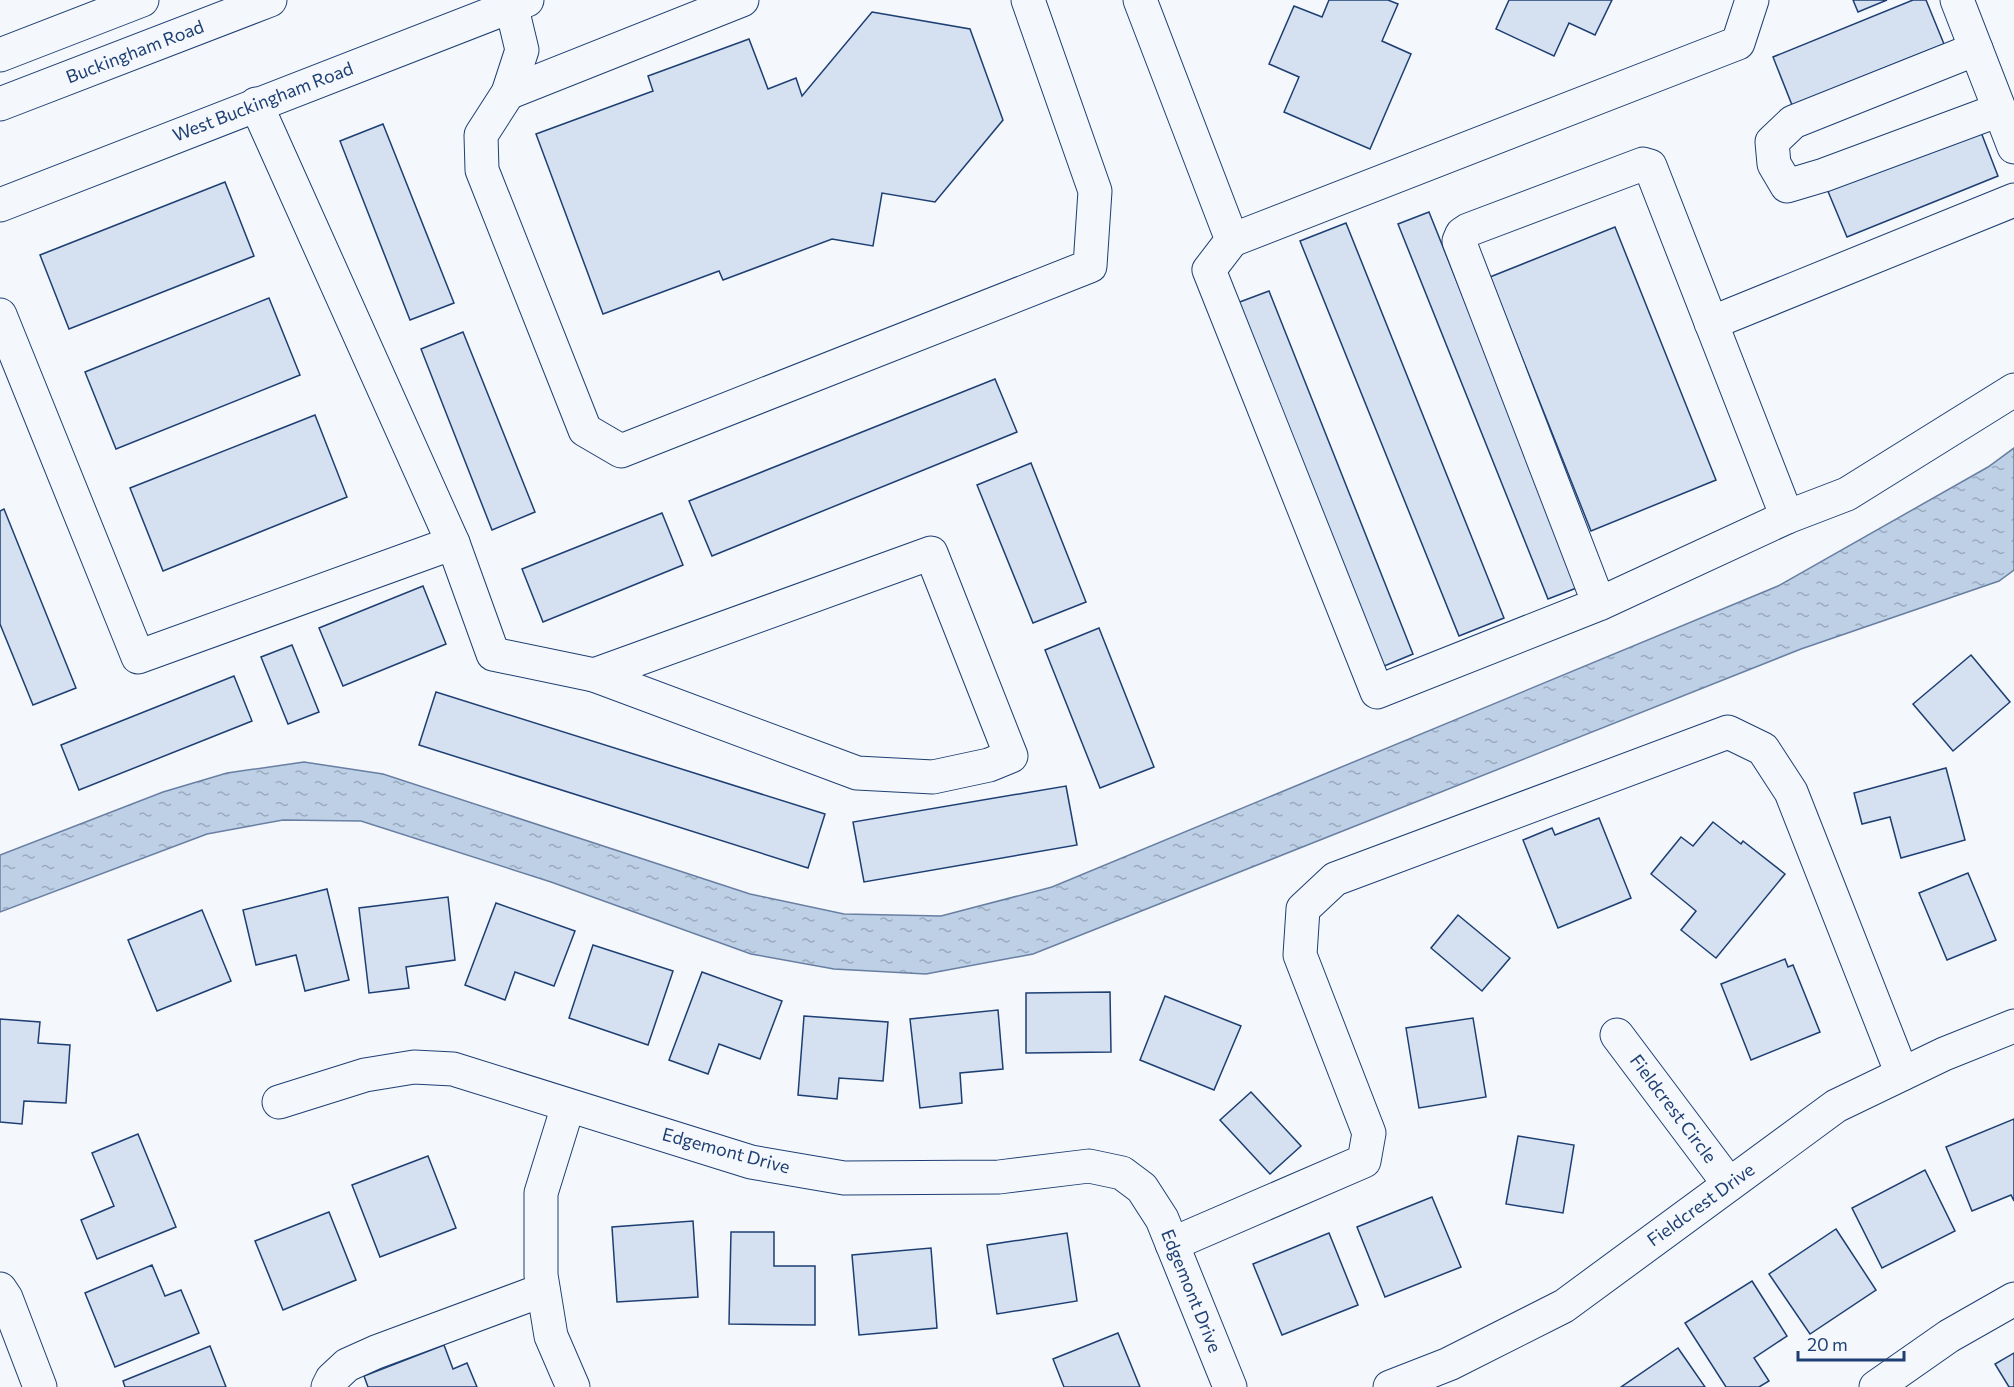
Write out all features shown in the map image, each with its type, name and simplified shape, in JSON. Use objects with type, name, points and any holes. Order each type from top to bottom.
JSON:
[{"type":"street","points":[[0,55],[142,0]]},
{"type":"street","name":"Buckingham Road","points":[[0,104],[270,0]]},
{"type":"street","points":[[508,93],[742,0]]},
{"type":"street","points":[[517,2],[522,50],[508,93],[481,135],[482,170],[585,430],[621,450],[1090,266],[1095,190],[1028,0]]},
{"type":"street","points":[[1140,0],[1232,240]]},
{"type":"street","points":[[1752,0],[1738,43],[1232,240],[1209,270],[1377,692],[1599,604],[1787,517],[1847,494],[2014,390]]},
{"type":"street","points":[[1957,0],[1976,50],[2001,89],[2014,147]]},
{"type":"street","name":"West Buckingham Road","points":[[0,205],[517,2]]},
{"type":"street","points":[[1976,50],[1792,122],[1772,142],[1774,164],[1787,186],[1824,175],[2001,89]]},
{"type":"street","points":[[256,104],[453,543],[493,654],[594,675],[857,773],[933,777],[989,765],[1011,756],[931,553],[594,675]]},
{"type":"street","points":[[1599,604],[1459,241],[1462,234],[1468,230],[1643,164],[1650,166],[1787,517]]},
{"type":"street","points":[[1711,322],[2014,200]]},
{"type":"street","points":[[0,315],[138,657],[453,543]]},
{"type":"street","points":[[1172,1245],[1364,1161],[1369,1133],[1300,955],[1303,909],[1335,879],[1728,732],[1763,749],[1791,792],[1902,1074]]},
{"type":"street","name":"Fieldcrest Drive","points":[[1390,1387],[1449,1364],[1564,1306],[1836,1106],[1944,1054],[2014,1026]]},
{"type":"street","name":"Fieldcrest Circle","points":[[1617,1035],[1729,1184]]},
{"type":"street","name":"Edgemont Drive","points":[[279,1102],[365,1075],[414,1067],[453,1069],[751,1162],[844,1179],[999,1177],[1089,1166],[1122,1173],[1142,1188],[1162,1219],[1230,1387]]},
{"type":"street","points":[[568,1106],[541,1193],[541,1275],[551,1336],[573,1387]]},
{"type":"street","points":[[0,1289],[6,1298],[40,1387]]},
{"type":"street","points":[[328,1387],[332,1379],[347,1365],[543,1290]]},
{"type":"street","points":[[1876,1387],[1949,1336],[2014,1299]]},
{"type":"water","points":[[2014,448],[2014,570],[1999,581],[1801,649],[1033,954],[926,974],[834,969],[751,954],[551,882],[361,821],[283,820],[207,834],[0,912],[0,855],[163,792],[227,773],[304,762],[383,774],[750,894],[844,914],[941,916],[1052,887],[1778,586],[1988,467]]},
{"type":"building","points":[[1329,0],[1388,0],[1398,4],[1382,41],[1411,54],[1370,149],[1284,112],[1299,77],[1269,64],[1294,6],[1322,17]]},
{"type":"building","points":[[1509,0],[1612,0],[1595,35],[1569,23],[1554,56],[1496,29]]},
{"type":"building","points":[[1853,0],[1887,0],[1858,12]]},
{"type":"building","points":[[1913,0],[1926,0],[1944,44],[1792,105],[1773,57]]},
{"type":"building","points":[[872,12],[970,29],[1003,120],[935,202],[882,193],[873,246],[832,239],[723,280],[719,271],[603,314],[536,134],[653,91],[648,76],[749,39],[768,89],[796,78],[802,96]]},
{"type":"building","points":[[383,124],[454,303],[410,320],[340,141]]},
{"type":"building","points":[[1979,127],[1998,176],[1847,237],[1827,189]]},
{"type":"building","points":[[225,182],[254,256],[69,329],[40,255]]},
{"type":"building","points":[[1429,212],[1579,587],[1548,599],[1398,224]]},
{"type":"building","points":[[1346,223],[1504,618],[1459,636],[1300,241]]},
{"type":"building","points":[[1615,227],[1716,480],[1591,531],[1490,277]]},
{"type":"building","points":[[1269,291],[1413,654],[1382,667],[1237,303]]},
{"type":"building","points":[[269,298],[300,375],[116,449],[85,372]]},
{"type":"building","points":[[463,332],[535,512],[492,530],[421,349]]},
{"type":"building","points":[[995,379],[1017,432],[712,556],[689,501]]},
{"type":"building","points":[[315,415],[347,497],[163,571],[130,488]]},
{"type":"building","points":[[1031,463],[1086,602],[1033,623],[977,485]]},
{"type":"building","points":[[4,509],[76,688],[33,705],[0,624],[0,511]]},
{"type":"building","points":[[662,513],[683,565],[543,622],[522,569]]},
{"type":"building","points":[[423,586],[446,644],[343,686],[319,628]]},
{"type":"building","points":[[1099,628],[1154,767],[1100,788],[1045,650]]},
{"type":"building","points":[[292,645],[319,712],[288,724],[261,657]]},
{"type":"building","points":[[1971,655],[2010,702],[1953,751],[1913,704]]},
{"type":"building","points":[[234,676],[252,721],[79,790],[61,745]]},
{"type":"building","points":[[436,692],[825,814],[808,868],[419,745]]},
{"type":"building","points":[[1946,768],[1965,840],[1901,858],[1890,817],[1862,824],[1854,793]]},
{"type":"building","points":[[1066,786],[1077,845],[864,882],[853,822]]},
{"type":"building","points":[[1599,818],[1631,898],[1558,928],[1523,840],[1552,828],[1555,835]]},
{"type":"building","points":[[1713,822],[1741,844],[1743,841],[1785,874],[1716,958],[1681,930],[1696,911],[1651,874],[1681,837],[1693,846]]},
{"type":"building","points":[[1968,873],[1996,940],[1947,960],[1919,893]]},
{"type":"building","points":[[327,889],[349,980],[305,991],[296,955],[256,965],[243,910]]},
{"type":"building","points":[[448,897],[455,960],[406,967],[409,988],[369,993],[359,908]]},
{"type":"building","points":[[496,903],[575,931],[554,986],[515,972],[505,1000],[465,985]]},
{"type":"building","points":[[202,910],[231,981],[157,1011],[128,940]]},
{"type":"building","points":[[1458,915],[1510,958],[1482,991],[1431,948]]},
{"type":"building","points":[[593,945],[673,971],[648,1045],[569,1018]]},
{"type":"building","points":[[1785,959],[1788,967],[1793,965],[1820,1032],[1751,1060],[1721,984]]},
{"type":"building","points":[[702,972],[782,1001],[760,1059],[719,1044],[708,1074],[669,1060]]},
{"type":"building","points":[[1110,992],[1111,1052],[1026,1053],[1026,993]]},
{"type":"building","points":[[1165,996],[1241,1026],[1214,1090],[1140,1060]]},
{"type":"building","points":[[998,1010],[1003,1069],[960,1073],[962,1103],[920,1108],[910,1019]]},
{"type":"building","points":[[804,1016],[888,1022],[883,1081],[839,1078],[837,1099],[798,1095]]},
{"type":"building","points":[[1473,1018],[1486,1097],[1419,1108],[1406,1028]]},
{"type":"building","points":[[0,1019],[40,1022],[38,1043],[70,1045],[66,1103],[24,1101],[22,1124],[0,1122]]},
{"type":"building","points":[[1251,1092],[1301,1146],[1270,1174],[1220,1120]]},
{"type":"building","points":[[2014,1119],[2014,1201],[2011,1195],[1972,1211],[1946,1147]]},
{"type":"building","points":[[138,1134],[176,1227],[97,1259],[81,1220],[114,1206],[92,1153]]},
{"type":"building","points":[[1518,1136],[1574,1145],[1563,1213],[1506,1204]]},
{"type":"building","points":[[428,1156],[456,1228],[380,1257],[352,1185]]},
{"type":"building","points":[[1925,1170],[1955,1231],[1882,1268],[1852,1208]]},
{"type":"building","points":[[1432,1197],[1461,1267],[1385,1297],[1357,1227]]},
{"type":"building","points":[[329,1212],[356,1280],[283,1310],[255,1241]]},
{"type":"building","points":[[693,1221],[698,1297],[617,1302],[612,1227]]},
{"type":"building","points":[[1836,1229],[1876,1290],[1810,1334],[1769,1274]]},
{"type":"building","points":[[731,1232],[774,1232],[774,1266],[815,1266],[815,1325],[729,1324]]},
{"type":"building","points":[[1067,1233],[1077,1301],[997,1314],[987,1245]]},
{"type":"building","points":[[1329,1233],[1358,1305],[1282,1335],[1253,1264]]},
{"type":"building","points":[[931,1248],[937,1328],[859,1335],[852,1255]]},
{"type":"building","points":[[152,1265],[165,1296],[181,1290],[199,1333],[115,1367],[85,1293]]},
{"type":"building","points":[[1752,1281],[1787,1336],[1754,1358],[1769,1381],[1759,1387],[1726,1387],[1685,1323]]},
{"type":"building","points":[[1118,1333],[1140,1387],[1064,1387],[1053,1359]]},
{"type":"building","points":[[444,1345],[453,1369],[467,1363],[477,1387],[368,1387],[364,1376]]},
{"type":"building","points":[[210,1346],[226,1387],[125,1387],[123,1381]]},
{"type":"building","points":[[1678,1348],[1705,1387],[1621,1387]]},
{"type":"building","points":[[2014,1353],[2014,1387],[2009,1387],[1995,1364]]}]
